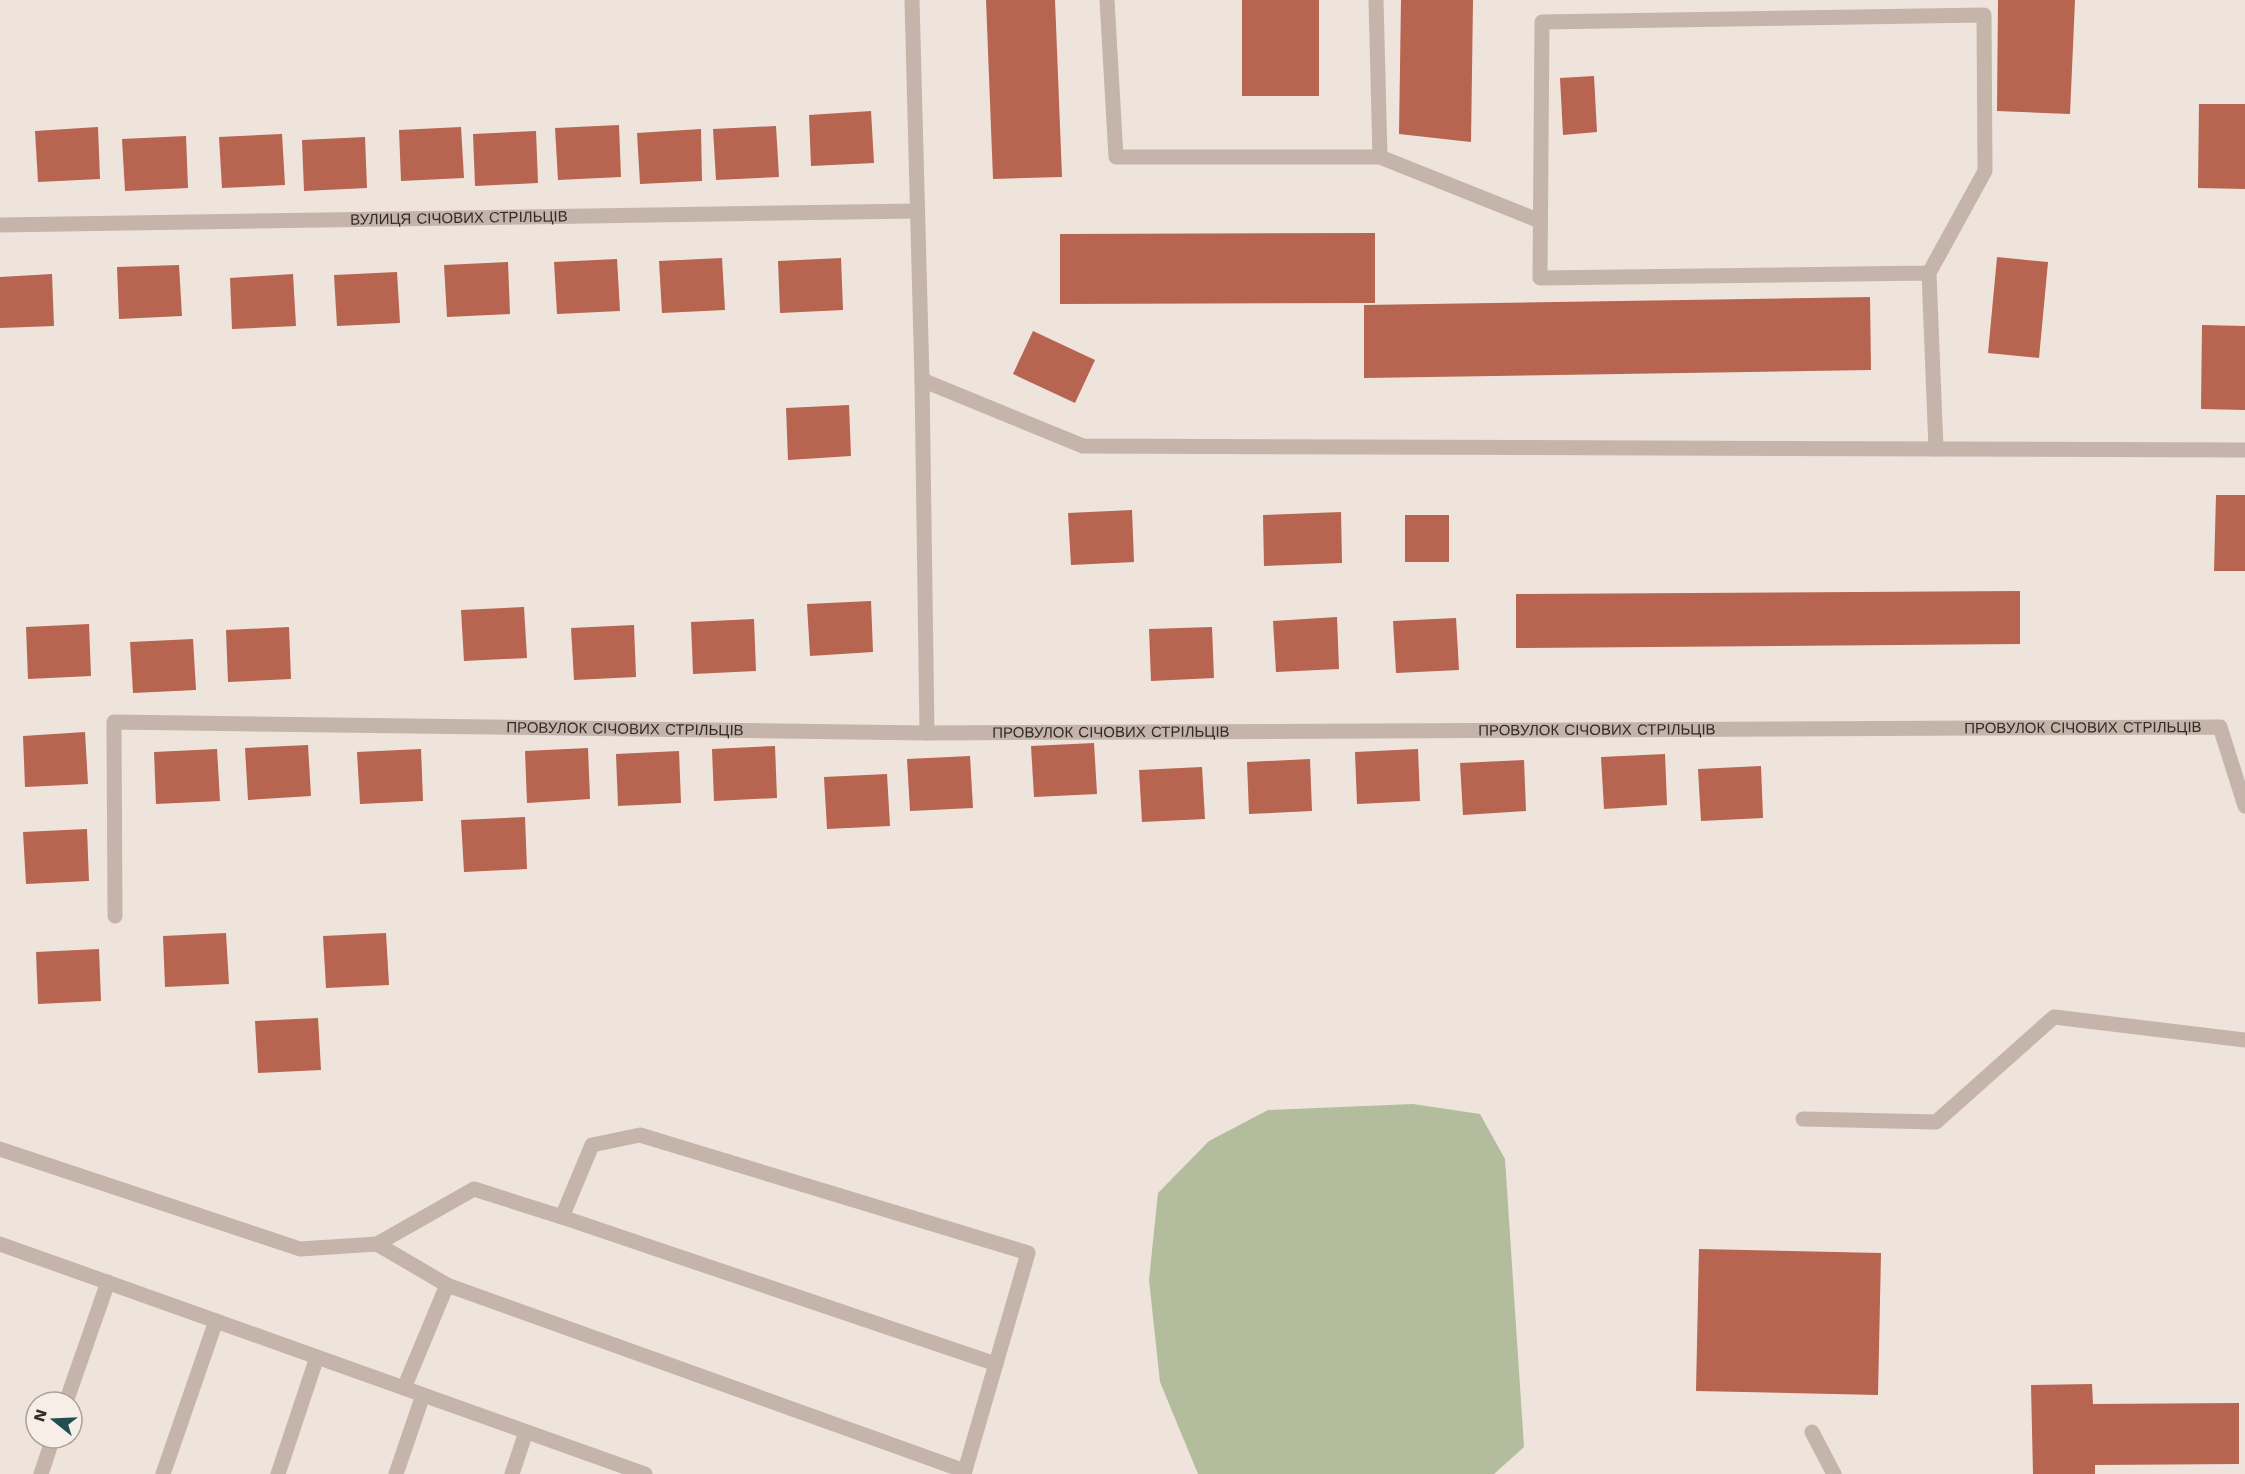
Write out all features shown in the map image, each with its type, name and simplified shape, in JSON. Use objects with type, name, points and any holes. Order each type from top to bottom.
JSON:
[{"type":"street","points":[[912,0],[922,380],[927,733]]},
{"type":"street","points":[[1107,0],[1116,157],[1380,157],[1540,221]]},
{"type":"street","points":[[1377,0],[1380,157]]},
{"type":"street","points":[[1929,273],[1540,278],[1542,22],[1984,15],[1985,171],[1929,273],[1936,449]]},
{"type":"street","name":"ВУЛИЦЯ СІЧОВИХ СТРІЛЬЦІВ","points":[[0,225],[917,211]]},
{"type":"street","points":[[922,380],[1083,446],[2245,450]]},
{"type":"street","name":"ПРОВУЛОК СІЧОВИХ СТРІЛЬЦІВ","points":[[115,916],[114,722],[927,733],[2220,727],[2245,806]]},
{"type":"street","points":[[1803,1119],[1936,1122],[2054,1017],[2245,1040]]},
{"type":"street","points":[[377,1244],[447,1285],[964,1473],[1028,1253],[640,1134],[592,1145],[562,1217]]},
{"type":"street","points":[[0,1149],[300,1249],[377,1244],[474,1189],[996,1364]]},
{"type":"street","points":[[2,1250],[108,1282],[526,1432],[628,1471],[645,1474]]},
{"type":"street","points":[[70,1390],[108,1282]]},
{"type":"street","points":[[404,1388],[447,1285]]},
{"type":"street","points":[[162,1474],[216,1321]]},
{"type":"street","points":[[278,1474],[317,1357]]},
{"type":"street","points":[[396,1474],[423,1395]]},
{"type":"street","points":[[512,1474],[526,1432]]},
{"type":"street","points":[[1812,1432],[1834,1474]]},
{"type":"street","points":[[41,1474],[49,1450]]},
{"type":"green space","points":[[1413,1104],[1480,1114],[1505,1159],[1524,1447],[1494,1474],[1198,1474],[1160,1382],[1149,1280],[1158,1193],[1209,1141],[1268,1110]]},
{"type":"building","points":[[986,0],[1055,0],[1062,177],[993,179]]},
{"type":"building","points":[[1242,0],[1319,0],[1319,96],[1242,96]]},
{"type":"building","points":[[1401,0],[1473,0],[1471,142],[1399,134]]},
{"type":"building","points":[[1998,0],[2075,0],[2070,114],[1997,111]]},
{"type":"building","points":[[1594,76],[1597,132],[1563,135],[1560,78]]},
{"type":"building","points":[[2199,104],[2245,104],[2245,189],[2198,188]]},
{"type":"building","points":[[871,111],[874,163],[811,166],[809,115]]},
{"type":"building","points":[[619,125],[621,177],[558,180],[555,128]]},
{"type":"building","points":[[776,126],[779,177],[716,180],[713,129]]},
{"type":"building","points":[[98,127],[100,179],[38,182],[35,131]]},
{"type":"building","points":[[461,127],[464,178],[401,181],[399,130]]},
{"type":"building","points":[[701,129],[702,181],[640,184],[637,133]]},
{"type":"building","points":[[536,131],[538,183],[475,186],[473,134]]},
{"type":"building","points":[[282,134],[285,185],[222,188],[219,137]]},
{"type":"building","points":[[186,136],[188,188],[125,191],[122,139]]},
{"type":"building","points":[[365,137],[367,188],[304,191],[302,140]]},
{"type":"building","points":[[1375,233],[1375,303],[1060,304],[1060,234]]},
{"type":"building","points":[[1997,257],[2048,262],[2039,358],[1988,353]]},
{"type":"building","points":[[722,258],[725,310],[662,313],[659,261]]},
{"type":"building","points":[[841,258],[843,310],[780,313],[778,261]]},
{"type":"building","points":[[617,259],[620,311],[557,314],[554,262]]},
{"type":"building","points":[[508,262],[510,314],[447,317],[444,265]]},
{"type":"building","points":[[179,265],[182,316],[119,319],[117,267]]},
{"type":"building","points":[[397,272],[400,323],[337,326],[334,275]]},
{"type":"building","points":[[52,274],[54,326],[0,328],[0,277]]},
{"type":"building","points":[[293,274],[296,326],[232,329],[230,278]]},
{"type":"building","points":[[1870,297],[1871,370],[1364,378],[1364,305]]},
{"type":"building","points":[[2202,325],[2245,326],[2245,410],[2201,409]]},
{"type":"building","points":[[1033,331],[1095,360],[1075,403],[1013,374]]},
{"type":"building","points":[[849,405],[851,456],[788,460],[786,408]]},
{"type":"building","points":[[2216,495],[2245,495],[2245,571],[2214,571]]},
{"type":"building","points":[[1132,510],[1134,562],[1071,565],[1068,513]]},
{"type":"building","points":[[1341,512],[1342,563],[1264,566],[1263,515]]},
{"type":"building","points":[[1405,515],[1449,515],[1449,562],[1405,562]]},
{"type":"building","points":[[2020,591],[2020,644],[1516,648],[1516,594]]},
{"type":"building","points":[[871,601],[873,652],[810,656],[807,604]]},
{"type":"building","points":[[524,607],[527,658],[464,661],[461,610]]},
{"type":"building","points":[[1337,617],[1339,669],[1276,672],[1273,621]]},
{"type":"building","points":[[1456,618],[1459,670],[1396,673],[1393,621]]},
{"type":"building","points":[[754,619],[756,671],[693,674],[691,622]]},
{"type":"building","points":[[89,624],[91,676],[28,679],[26,627]]},
{"type":"building","points":[[634,625],[636,677],[574,680],[571,628]]},
{"type":"building","points":[[289,627],[291,679],[228,682],[226,630]]},
{"type":"building","points":[[1212,627],[1214,678],[1151,681],[1149,629]]},
{"type":"building","points":[[193,639],[196,690],[133,693],[130,642]]},
{"type":"building","points":[[85,732],[88,784],[25,787],[23,736]]},
{"type":"building","points":[[1094,743],[1097,794],[1034,797],[1031,746]]},
{"type":"building","points":[[308,745],[311,796],[248,800],[245,748]]},
{"type":"building","points":[[775,746],[777,798],[714,801],[712,749]]},
{"type":"building","points":[[588,748],[590,799],[527,803],[525,751]]},
{"type":"building","points":[[217,749],[220,801],[156,804],[154,752]]},
{"type":"building","points":[[421,749],[423,801],[360,804],[357,752]]},
{"type":"building","points":[[1418,749],[1420,801],[1357,804],[1355,752]]},
{"type":"building","points":[[679,751],[681,803],[618,806],[616,754]]},
{"type":"building","points":[[1665,754],[1667,805],[1604,809],[1601,757]]},
{"type":"building","points":[[970,756],[973,808],[910,811],[907,759]]},
{"type":"building","points":[[1310,759],[1312,811],[1249,814],[1247,762]]},
{"type":"building","points":[[1524,760],[1526,811],[1463,815],[1460,763]]},
{"type":"building","points":[[1761,766],[1763,818],[1701,821],[1698,769]]},
{"type":"building","points":[[1202,767],[1205,819],[1142,822],[1139,770]]},
{"type":"building","points":[[887,774],[890,826],[827,829],[824,777]]},
{"type":"building","points":[[525,817],[527,869],[464,872],[461,820]]},
{"type":"building","points":[[87,829],[89,881],[26,884],[23,832]]},
{"type":"building","points":[[226,933],[229,984],[165,987],[163,936]]},
{"type":"building","points":[[386,933],[389,985],[326,988],[323,936]]},
{"type":"building","points":[[99,949],[101,1001],[38,1004],[36,952]]},
{"type":"building","points":[[318,1018],[321,1070],[258,1073],[255,1021]]},
{"type":"building","points":[[1699,1249],[1881,1253],[1878,1395],[1696,1391]]},
{"type":"building","points":[[2092,1384],[2093,1404],[2239,1403],[2239,1464],[2095,1465],[2095,1474],[2033,1474],[2031,1385]]}]
